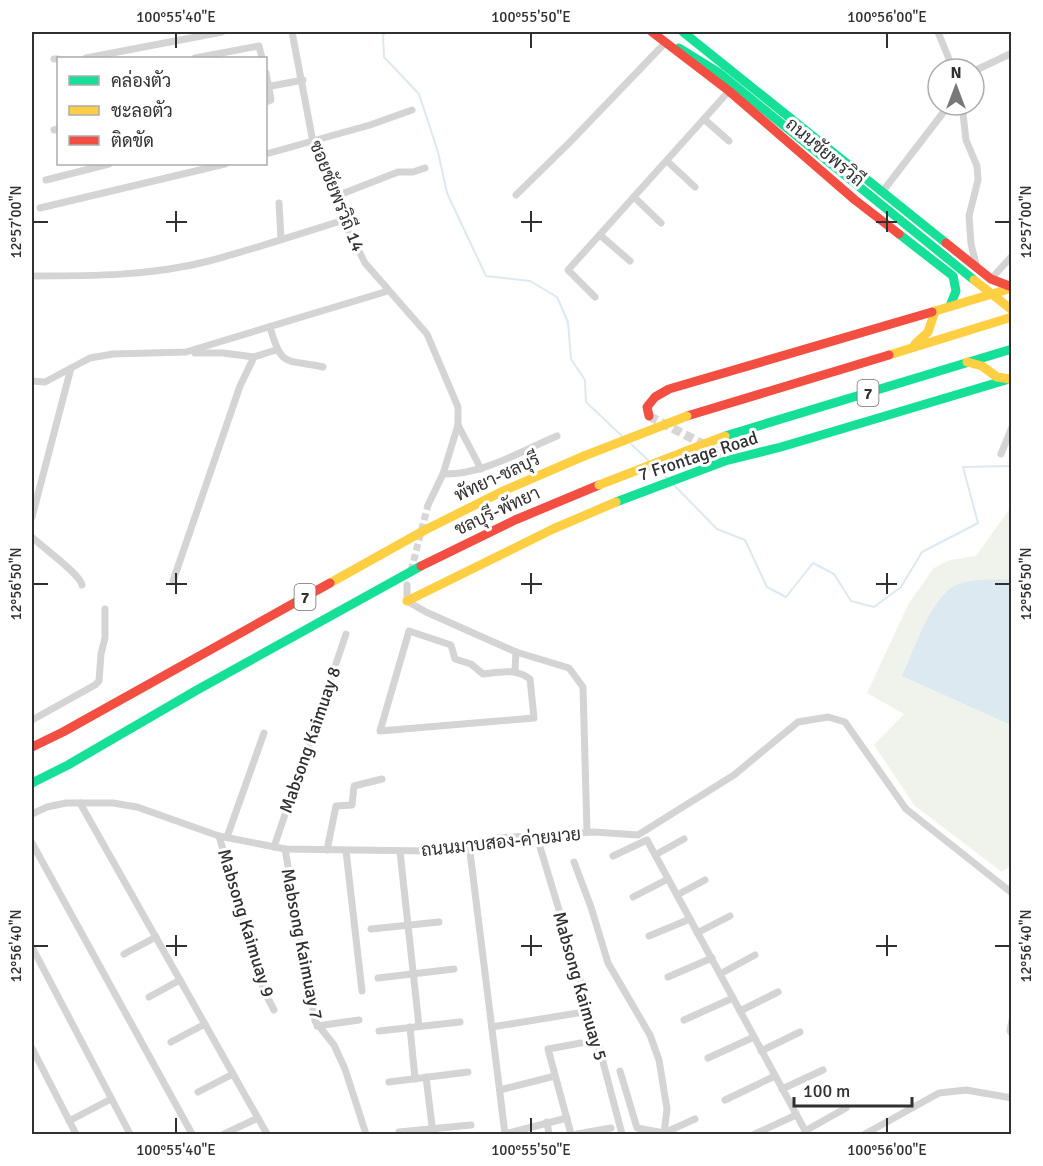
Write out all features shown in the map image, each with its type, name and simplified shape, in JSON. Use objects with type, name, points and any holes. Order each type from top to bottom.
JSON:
[{"type":"main road","name":"ถนนชัยพรวิถี","points":[[652,32],[729,91],[855,200],[953,276]]},
{"type":"main road","name":"ถนนชัยพรวิถี","points":[[657,32],[718,72],[1011,310]]},
{"type":"main road","name":"ถนนชัยพรวิถี","points":[[683,32],[718,72]]},
{"type":"main road","name":"ถนนชัยพรวิถี","points":[[683,32],[883,190],[991,279],[1011,287]]},
{"type":"main road","points":[[953,276],[965,285],[973,285],[977,279],[977,268]]},
{"type":"main road","points":[[950,306],[957,285],[953,276]]},
{"type":"main road","points":[[649,416],[647,407],[655,397],[669,389],[1011,287]]},
{"type":"main road","points":[[912,346],[926,336],[932,327],[935,311]]},
{"type":"main road","name":"พัทยา-ชลบุรี","points":[[32,747],[63,732],[425,530],[501,492],[584,456],[687,416],[1011,317]]},
{"type":"main road","name":"ชลบุรี-พัทยา","points":[[32,783],[68,765],[197,690],[432,560],[514,519],[725,436],[1011,349]]},
{"type":"main road","points":[[968,362],[982,366],[997,377],[1011,378]]},
{"type":"main road","name":"7 Frontage Road","points":[[407,601],[553,529],[710,467],[724,457],[793,444],[1011,378]]},
{"type":"street","points":[[91,57],[222,32]]},
{"type":"street","name":"ซอยชัยพรวิถี 14","points":[[292,32],[314,142],[344,220],[365,263],[427,334],[458,406],[458,425],[443,474],[428,505]]},
{"type":"street","points":[[938,32],[948,57]]},
{"type":"street","points":[[516,195],[665,43]]},
{"type":"street","points":[[200,57],[259,46],[262,57]]},
{"type":"street","points":[[986,65],[1011,53]]},
{"type":"street","points":[[267,102],[271,100],[267,87],[303,80]]},
{"type":"street","points":[[595,297],[568,270],[729,91]]},
{"type":"street","points":[[267,154],[370,126],[412,110]]},
{"type":"street","points":[[883,190],[940,117]]},
{"type":"street","points":[[963,117],[966,140],[976,166],[978,180],[969,216],[971,244],[977,268]]},
{"type":"street","points":[[704,119],[729,141]]},
{"type":"street","points":[[667,161],[695,187]]},
{"type":"street","points":[[46,180],[105,165]]},
{"type":"street","points":[[40,208],[221,165]]},
{"type":"street","points":[[334,197],[398,171],[413,172],[425,168]]},
{"type":"street","points":[[634,197],[661,223]]},
{"type":"street","points":[[279,203],[281,239]]},
{"type":"street","points":[[32,276],[134,274],[207,262],[344,220]]},
{"type":"street","points":[[600,235],[630,261]]},
{"type":"street","points":[[991,279],[1011,256]]},
{"type":"street","points":[[186,352],[388,291]]},
{"type":"street","points":[[270,327],[276,350],[288,360],[323,367]]},
{"type":"street","points":[[32,381],[45,382],[90,358],[113,354],[186,352],[254,357],[276,350]]},
{"type":"street","points":[[173,581],[240,386],[254,357]]},
{"type":"street","points":[[32,517],[71,368]]},
{"type":"street","points":[[458,425],[481,469]]},
{"type":"street","points":[[1001,454],[1011,427]]},
{"type":"street","points":[[443,474],[461,474],[481,469],[557,436]]},
{"type":"street","points":[[32,537],[62,564],[75,572],[82,585]]},
{"type":"street","points":[[407,585],[407,601],[426,612],[516,652],[569,668],[583,687],[586,832]]},
{"type":"street","points":[[32,720],[99,681],[101,654],[106,632],[105,609]]},
{"type":"street","points":[[410,631],[451,645],[455,659],[471,664],[483,674],[514,671],[530,679],[534,718],[380,731],[410,631]]},
{"type":"street","name":"Mabsong Kaimuay 8","points":[[274,847],[346,634]]},
{"type":"street","points":[[514,671],[516,652]]},
{"type":"street","name":"ถนนมาบสอง-ค่ายมวย","points":[[32,814],[47,807],[80,803],[113,803],[137,807],[223,836],[285,849],[427,851],[497,838],[586,832],[638,835],[734,775],[798,722],[828,717],[845,722],[906,809],[1011,893]]},
{"type":"street","points":[[223,836],[264,733]]},
{"type":"street","points":[[327,850],[336,806],[352,805],[354,786],[382,779]]},
{"type":"street","points":[[80,803],[267,1134]]},
{"type":"street","name":"Mabsong Kaimuay 9","points":[[223,836],[264,991],[274,1010]]},
{"type":"street","name":"Mabsong Kaimuay 5","points":[[537,837],[589,1009],[622,1134]]},
{"type":"street","points":[[656,855],[684,839]]},
{"type":"street","points":[[613,856],[647,840],[806,1132],[846,1108]]},
{"type":"street","points":[[32,843],[192,1134]]},
{"type":"street","points":[[469,844],[505,1134],[567,1118]]},
{"type":"street","name":"Mabsong Kaimuay 7","points":[[285,849],[317,1026],[333,1045],[345,1069],[366,1134]]},
{"type":"street","points":[[346,851],[362,991]]},
{"type":"street","points":[[400,852],[419,1026]]},
{"type":"street","points":[[574,862],[608,963],[650,1035],[659,1060],[667,1109],[664,1133]]},
{"type":"street","points":[[633,897],[668,879]]},
{"type":"street","points":[[677,895],[705,880]]},
{"type":"street","points":[[697,933],[730,916]]},
{"type":"street","points":[[649,936],[690,919]]},
{"type":"street","points":[[371,929],[439,921]]},
{"type":"street","points":[[124,954],[156,937]]},
{"type":"street","points":[[32,947],[129,1134]]},
{"type":"street","points":[[720,974],[754,955]]},
{"type":"street","points":[[668,977],[712,958]]},
{"type":"street","points":[[378,978],[454,969]]},
{"type":"street","points":[[149,997],[180,980]]},
{"type":"street","points":[[740,1011],[777,992]]},
{"type":"street","points":[[684,1020],[733,998]]},
{"type":"street","points":[[492,1027],[584,1012]]},
{"type":"street","points":[[317,1026],[359,1020]]},
{"type":"street","points":[[1011,1020],[1011,1035]]},
{"type":"street","points":[[379,1031],[460,1022]]},
{"type":"street","points":[[171,1042],[205,1024]]},
{"type":"street","points":[[410,1027],[415,1079]]},
{"type":"street","points":[[761,1051],[800,1032]]},
{"type":"street","points":[[708,1058],[754,1037]]},
{"type":"street","points":[[571,1134],[548,1049],[581,1043]]},
{"type":"street","points":[[32,1048],[76,1134]]},
{"type":"street","points":[[782,1089],[823,1070]]},
{"type":"street","points":[[620,1071],[637,1128],[664,1133],[695,1119]]},
{"type":"street","points":[[389,1082],[468,1072]]},
{"type":"street","points":[[198,1092],[233,1074]]},
{"type":"street","points":[[500,1089],[555,1076]]},
{"type":"street","points":[[725,1100],[775,1076]]},
{"type":"street","points":[[426,1077],[433,1132]]},
{"type":"street","points":[[865,1134],[939,1093],[966,1090],[1010,1098],[1011,1089]]},
{"type":"street","points":[[69,1121],[111,1099]]},
{"type":"street","points":[[755,1134],[796,1115]]},
{"type":"street","points":[[224,1134],[258,1118]]},
{"type":"street","points":[[547,1122],[549,1134]]},
{"type":"street","points":[[399,1132],[433,1132],[471,1125]]},
{"type":"street","points":[[577,1134],[611,1128]]},
{"type":"shaded area","points":[[1011,507],[1012,864],[1002,872],[915,806],[874,745],[904,714],[867,693],[909,603],[934,568],[950,560],[976,556]]},
{"type":"shaded area","points":[[1011,579],[1011,725],[902,676],[931,612],[947,591],[969,581]]},
{"type":"waterway","points":[[386,32],[383,35],[384,57],[419,94],[438,152],[447,193],[486,276],[530,281],[557,297],[568,322],[571,359],[585,380],[586,402],[622,436]]},
{"type":"waterway","points":[[631,444],[648,460]]},
{"type":"waterway","points":[[672,483],[717,529],[745,540],[767,587],[786,597],[813,563],[834,574],[851,601],[874,607],[901,587],[922,552],[978,523],[963,467],[1010,466],[1012,469]]},
{"type":"waterway","points":[[657,468],[668,479]]},
{"type":"tunnel","points":[[649,416],[722,454]]},
{"type":"tunnel","points":[[411,571],[428,505]]},
{"type":"traffic: fast","points":[[683,32],[946,243]]},
{"type":"traffic: fast","points":[[679,48],[718,72],[974,280]]},
{"type":"traffic: fast","points":[[899,234],[953,276],[956,291],[950,306]]},
{"type":"traffic: fast","points":[[725,436],[1012,349]]},
{"type":"traffic: fast","points":[[616,502],[725,461],[781,447],[1006,380]]},
{"type":"traffic: fast","points":[[32,783],[68,765],[197,690],[421,566]]},
{"type":"traffic: slow","points":[[974,280],[1012,310]]},
{"type":"traffic: slow","points":[[932,312],[1012,288]]},
{"type":"traffic: slow","points":[[915,344],[928,332],[935,311]]},
{"type":"traffic: slow","points":[[889,355],[1012,317]]},
{"type":"traffic: slow","points":[[967,362],[982,366],[997,377],[1010,379]]},
{"type":"traffic: slow","points":[[584,456],[687,416]]},
{"type":"traffic: slow","points":[[599,485],[725,436]]},
{"type":"traffic: slow","points":[[330,583],[425,530],[501,492],[584,456]]},
{"type":"traffic: slow","points":[[407,601],[553,529],[616,502]]},
{"type":"traffic: jam","points":[[652,32],[729,91],[855,200],[899,234]]},
{"type":"traffic: jam","points":[[946,243],[991,279],[1012,287]]},
{"type":"traffic: jam","points":[[649,416],[647,407],[655,397],[669,389],[932,312]]},
{"type":"traffic: jam","points":[[687,416],[889,355]]},
{"type":"traffic: jam","points":[[421,566],[515,520],[599,485]]},
{"type":"traffic: jam","points":[[32,747],[63,732],[330,583]]}]
